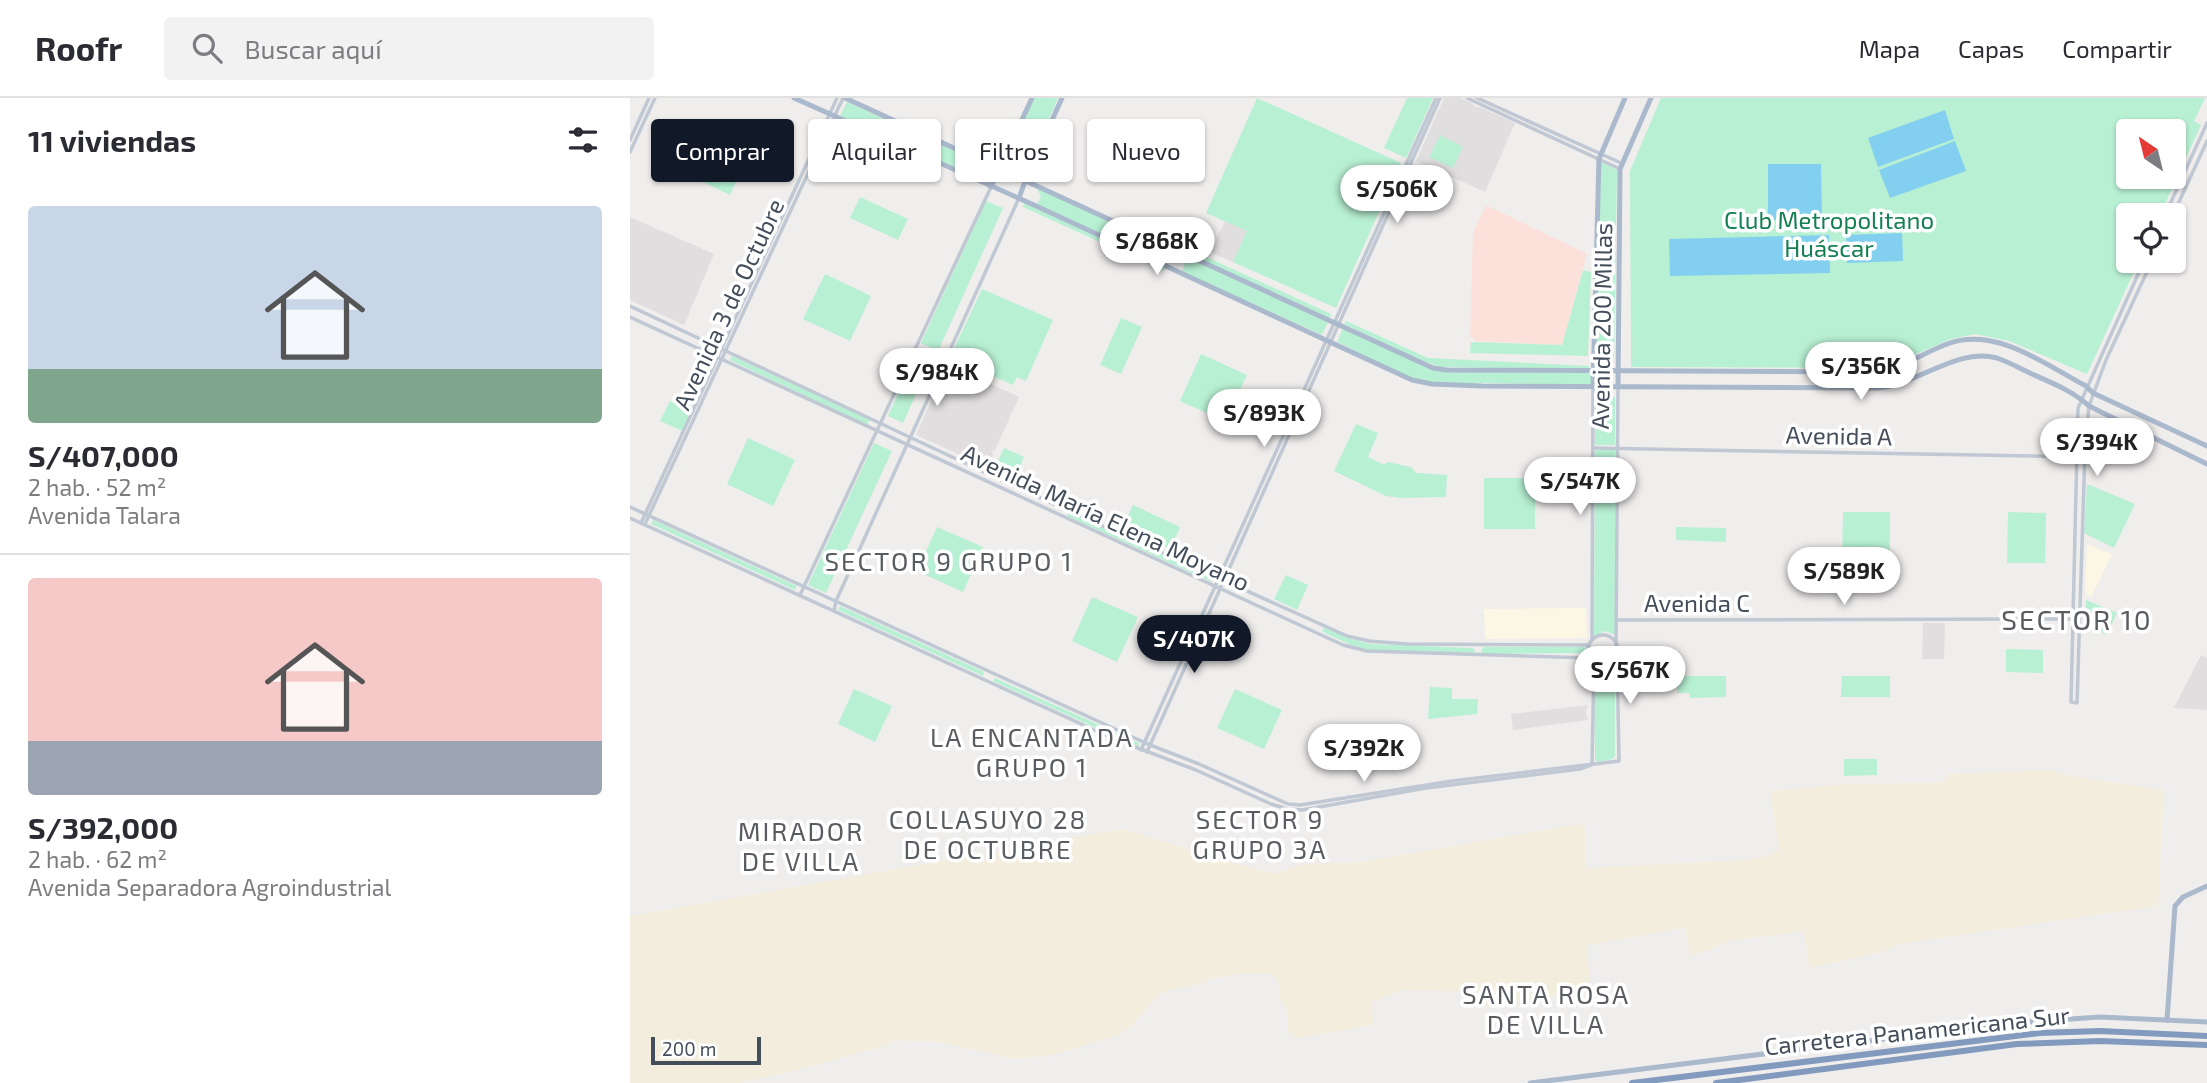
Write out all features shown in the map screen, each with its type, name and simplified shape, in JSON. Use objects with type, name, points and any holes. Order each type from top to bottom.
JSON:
[{"type":"highway","name":"Carretera Panamericana Sur","points":[[1632,1083],[2040,1033],[2100,1031],[2207,1036]]},
{"type":"highway","name":"Carretera Panamericana Sur","points":[[1716,1083],[2017,1044],[2100,1041],[2207,1045]]},
{"type":"main road","points":[[794,98],[1019,198],[1401,376],[1432,384],[1888,388],[1962,360],[1990,357],[2002,360],[2081,398],[2089,406],[2207,464]]},
{"type":"main road","points":[[844,98],[955,149]]},
{"type":"main road","points":[[1022,119],[1032,98]]},
{"type":"main road","points":[[1053,119],[1062,98]]},
{"type":"main road","name":"Avenida 200 Millas","points":[[1593,386],[1600,156],[1625,98]]},
{"type":"main road","name":"Avenida 200 Millas","points":[[1618,386],[1620,166],[1651,98]]},
{"type":"main road","points":[[991,187],[993,182]]},
{"type":"main road","points":[[1019,198],[1025,182]]},
{"type":"main road","points":[[1027,182],[1439,369],[1877,372],[1894,368],[1956,341],[1975,339],[2007,345],[2086,386],[2093,394],[2207,446]]},
{"type":"main road","points":[[2167,1020],[2175,906],[2183,897],[2207,886]]},
{"type":"main road","points":[[1530,1083],[2012,1023],[2100,1017],[2207,1022]]},
{"type":"street","points":[[630,140],[649,98]]},
{"type":"street","points":[[630,152],[655,98]]},
{"type":"street","name":"Avenida 3 de Octubre","points":[[643,524],[832,115],[837,98]]},
{"type":"street","name":"Avenida 3 de Octubre","points":[[832,115],[844,98]]},
{"type":"street","points":[[1144,750],[1438,98]]},
{"type":"street","points":[[1468,98],[1600,156]]},
{"type":"street","points":[[1477,98],[1620,166]]},
{"type":"street","points":[[2170,203],[2207,123]]},
{"type":"street","points":[[2179,203],[2207,141]]},
{"type":"street","points":[[800,595],[991,187]]},
{"type":"street","points":[[834,611],[836,601],[1019,198]]},
{"type":"street","points":[[2138,273],[2086,386],[2077,412],[2071,702],[2077,703],[2089,406],[2147,273]]},
{"type":"street","name":"Avenida María Elena Moyano","points":[[630,306],[1347,636],[1369,641],[1468,645],[1589,645]]},
{"type":"street","name":"Avenida María Elena Moyano","points":[[630,317],[1343,645],[1367,651],[1590,657]]},
{"type":"street","name":"Avenida 200 Millas","points":[[1592,640],[1593,386]]},
{"type":"street","name":"Avenida 200 Millas","points":[[1616,645],[1618,386]]},
{"type":"street","name":"Avenida A","points":[[1593,448],[2085,457]]},
{"type":"street","points":[[630,507],[1147,743],[1294,805],[1452,781],[1619,761],[1617,651],[1616,645],[1613,640],[1604,636],[1592,640],[1589,645],[1590,657],[1594,662],[1603,665],[1609,664],[1616,657],[1617,651]]},
{"type":"street","points":[[630,518],[1104,734],[1196,770],[1271,804],[1295,810],[1416,789],[1580,769],[1592,764]]},
{"type":"street","name":"Avenida C","points":[[1616,620],[2072,619]]},
{"type":"street","points":[[1592,764],[1594,662]]},
{"type":"shaded area","points":[[1444,98],[1460,98],[1515,123],[1485,192],[1416,161]]},
{"type":"shaded area","points":[[1488,206],[1587,254],[1562,345],[1474,341],[1473,337],[1470,337],[1473,233],[1485,207]]},
{"type":"shaded area","points":[[630,217],[714,254],[684,325],[630,300]]},
{"type":"shaded area","points":[[1225,221],[1247,231],[1233,262],[1210,252]]},
{"type":"shaded area","points":[[947,364],[1019,397],[995,450],[992,451],[993,455],[987,467],[916,435]]},
{"type":"shaded area","points":[[2087,544],[2112,554],[2091,598],[2085,593]]},
{"type":"shaded area","points":[[1586,608],[1587,638],[1485,639],[1484,609]]},
{"type":"shaded area","points":[[1923,623],[1945,623],[1944,659],[1922,659]]},
{"type":"shaded area","points":[[2201,655],[2207,658],[2207,710],[2174,708]]},
{"type":"shaded area","points":[[1588,705],[1588,720],[1513,730],[1511,714]]},
{"type":"green space","points":[[1034,98],[1058,98],[1049,119],[1025,119]]},
{"type":"green space","points":[[1257,98],[1401,163],[1336,308],[1233,262],[1247,231],[1206,213]]},
{"type":"green space","points":[[1407,98],[1433,98],[1406,158],[1384,148]]},
{"type":"green space","name":"Club Metropolitano Huáscar","points":[[1661,98],[2205,98],[2194,121],[2201,125],[2186,158],[2186,119],[2116,119],[2116,189],[2172,189],[2165,203],[2116,203],[2116,273],[2133,273],[2087,374],[2009,341],[1975,334],[1951,339],[1893,364],[1873,368],[1631,367],[1630,171]]},
{"type":"green space","points":[[847,102],[884,119],[847,119],[840,116]]},
{"type":"green space","points":[[1440,135],[1463,147],[1453,168],[1429,157]]},
{"type":"green space","points":[[941,145],[955,151],[955,167],[941,161]]},
{"type":"green space","points":[[1600,161],[1617,170],[1614,364],[1596,362]]},
{"type":"green space","points":[[703,182],[736,182],[730,195]]},
{"type":"green space","points":[[1037,188],[1173,251],[1167,264],[1037,204],[1041,197]]},
{"type":"green space","points":[[860,197],[908,219],[898,240],[850,218]]},
{"type":"green space","points":[[986,201],[1003,208],[938,351],[921,343]]},
{"type":"green space","points":[[1024,203],[1165,268],[1164,271],[1023,207]]},
{"type":"green space","points":[[1191,250],[1331,314],[1330,318],[1189,254]]},
{"type":"green space","points":[[1187,257],[1328,322],[1322,335],[1182,272]]},
{"type":"green space","points":[[1583,270],[1591,272],[1588,356],[1470,353],[1471,342],[1562,345]]},
{"type":"green space","points":[[825,274],[871,296],[850,341],[803,319]]},
{"type":"green space","points":[[982,289],[1053,320],[1026,381],[1017,377],[1013,385],[950,357]]},
{"type":"green space","points":[[1121,318],[1142,327],[1121,374],[1100,365]]},
{"type":"green space","points":[[1346,321],[1428,358],[1589,366],[1589,370],[1440,367],[1344,324]]},
{"type":"green space","points":[[1343,328],[1443,371],[1592,373],[1592,384],[1452,383],[1420,380],[1388,368],[1337,342]]},
{"type":"green space","points":[[917,352],[932,359],[903,423],[888,416]]},
{"type":"green space","points":[[1201,354],[1247,375],[1225,421],[1180,401]]},
{"type":"green space","points":[[732,356],[870,420],[867,425],[730,360]]},
{"type":"green space","points":[[1595,397],[1615,397],[1615,445],[1595,445]]},
{"type":"green space","points":[[670,401],[691,411],[682,431],[660,421]]},
{"type":"green space","points":[[1356,424],[1378,433],[1368,457],[1384,465],[1387,462],[1411,467],[1416,473],[1447,475],[1446,497],[1386,496],[1334,471]]},
{"type":"green space","points":[[748,438],[795,460],[773,506],[727,484]]},
{"type":"green space","points":[[874,443],[892,451],[826,593],[808,585]]},
{"type":"green space","points":[[1004,448],[1024,457],[1014,478],[994,469]]},
{"type":"green space","points":[[1595,450],[1615,450],[1615,635],[1605,631],[1594,636]]},
{"type":"green space","points":[[1484,478],[1535,478],[1535,529],[1484,529]]},
{"type":"green space","points":[[2087,484],[2135,504],[2114,548],[2084,533]]},
{"type":"green space","points":[[1133,505],[1180,527],[1170,549],[1123,527]]},
{"type":"green space","points":[[1068,512],[1214,579],[1212,582],[1067,516]]},
{"type":"green space","points":[[1843,512],[1890,512],[1890,560],[1842,560]]},
{"type":"green space","points":[[2008,512],[2046,513],[2045,563],[2007,563]]},
{"type":"green space","points":[[653,520],[797,586],[795,590],[651,524]]},
{"type":"green space","points":[[937,527],[983,547],[963,592],[917,571]]},
{"type":"green space","points":[[1676,527],[1726,528],[1726,542],[1676,540]]},
{"type":"green space","points":[[1286,575],[1308,585],[1297,610],[1274,599]]},
{"type":"green space","points":[[1092,597],[1138,617],[1117,662],[1072,641]]},
{"type":"green space","points":[[2086,600],[2117,613],[2107,635],[2085,625]]},
{"type":"green space","points":[[840,606],[984,672],[983,676],[838,610]]},
{"type":"green space","points":[[1322,629],[1370,644],[1473,648],[1475,651],[1370,650],[1351,645],[1323,632]]},
{"type":"green space","points":[[1483,647],[1584,647],[1586,650],[1584,653],[1483,654]]},
{"type":"green space","points":[[2006,649],[2043,650],[2043,673],[2006,672]]},
{"type":"green space","points":[[1615,664],[1615,756],[1613,759],[1598,762],[1595,760],[1594,667],[1605,670]]},
{"type":"green space","points":[[1677,676],[1726,676],[1726,697],[1690,698],[1689,693],[1677,693]]},
{"type":"green space","points":[[1842,676],[1890,676],[1890,697],[1841,697]]},
{"type":"green space","points":[[995,678],[1139,743],[1138,747],[993,681]]},
{"type":"green space","points":[[1430,687],[1452,688],[1452,699],[1478,699],[1477,714],[1428,719]]},
{"type":"green space","points":[[854,689],[892,706],[875,742],[838,724]]},
{"type":"green space","points":[[1235,689],[1282,710],[1264,749],[1217,728]]},
{"type":"green space","points":[[1844,759],[1877,759],[1877,775],[1844,776]]},
{"type":"sand","points":[[2050,770],[2071,776],[2164,790],[2158,906],[1900,944],[1878,953],[1809,968],[1804,931],[1730,941],[1690,957],[1685,928],[1587,945],[1590,989],[1485,1008],[1483,992],[1402,990],[1372,1002],[1373,1025],[1300,1038],[1289,1033],[1287,1011],[1280,1000],[1279,984],[1274,975],[1238,974],[1211,979],[1191,987],[1171,989],[1156,997],[1132,1026],[1116,1036],[1053,1055],[1010,1058],[939,1042],[897,1040],[881,1047],[790,1072],[738,1083],[630,1083],[630,916],[1122,829],[1273,874],[1303,864],[1360,862],[1579,824],[1585,826],[1585,868],[1744,860],[1767,856],[1779,849],[1770,791],[1833,785],[1944,782],[1948,774]]},
{"type":"water","points":[[1945,110],[1954,139],[1878,167],[1868,138]]},
{"type":"water","points":[[1955,141],[1966,171],[1890,198],[1879,170]]},
{"type":"water","points":[[1768,164],[1821,164],[1822,219],[1768,220]]},
{"type":"water","points":[[1902,233],[1903,261],[1847,263],[1846,235]]},
{"type":"water","points":[[1829,235],[1830,273],[1670,276],[1669,239]]},
{"type":"district","name":"SECTOR 9 GRUPO 1","points":[[949,560]]},
{"type":"district","name":"SECTOR 10","points":[[2077,619]]},
{"type":"district","name":"LA ENCANTADA GRUPO 1","points":[[1032,751]]},
{"type":"district","name":"COLLASUYO 28 DE OCTUBRE","points":[[988,833]]},
{"type":"district","name":"SECTOR 9 GRUPO 3A","points":[[1260,833]]},
{"type":"district","name":"MIRADOR DE VILLA","points":[[801,845]]},
{"type":"district","name":"SANTA ROSA DE VILLA","points":[[1546,1008]]}]
